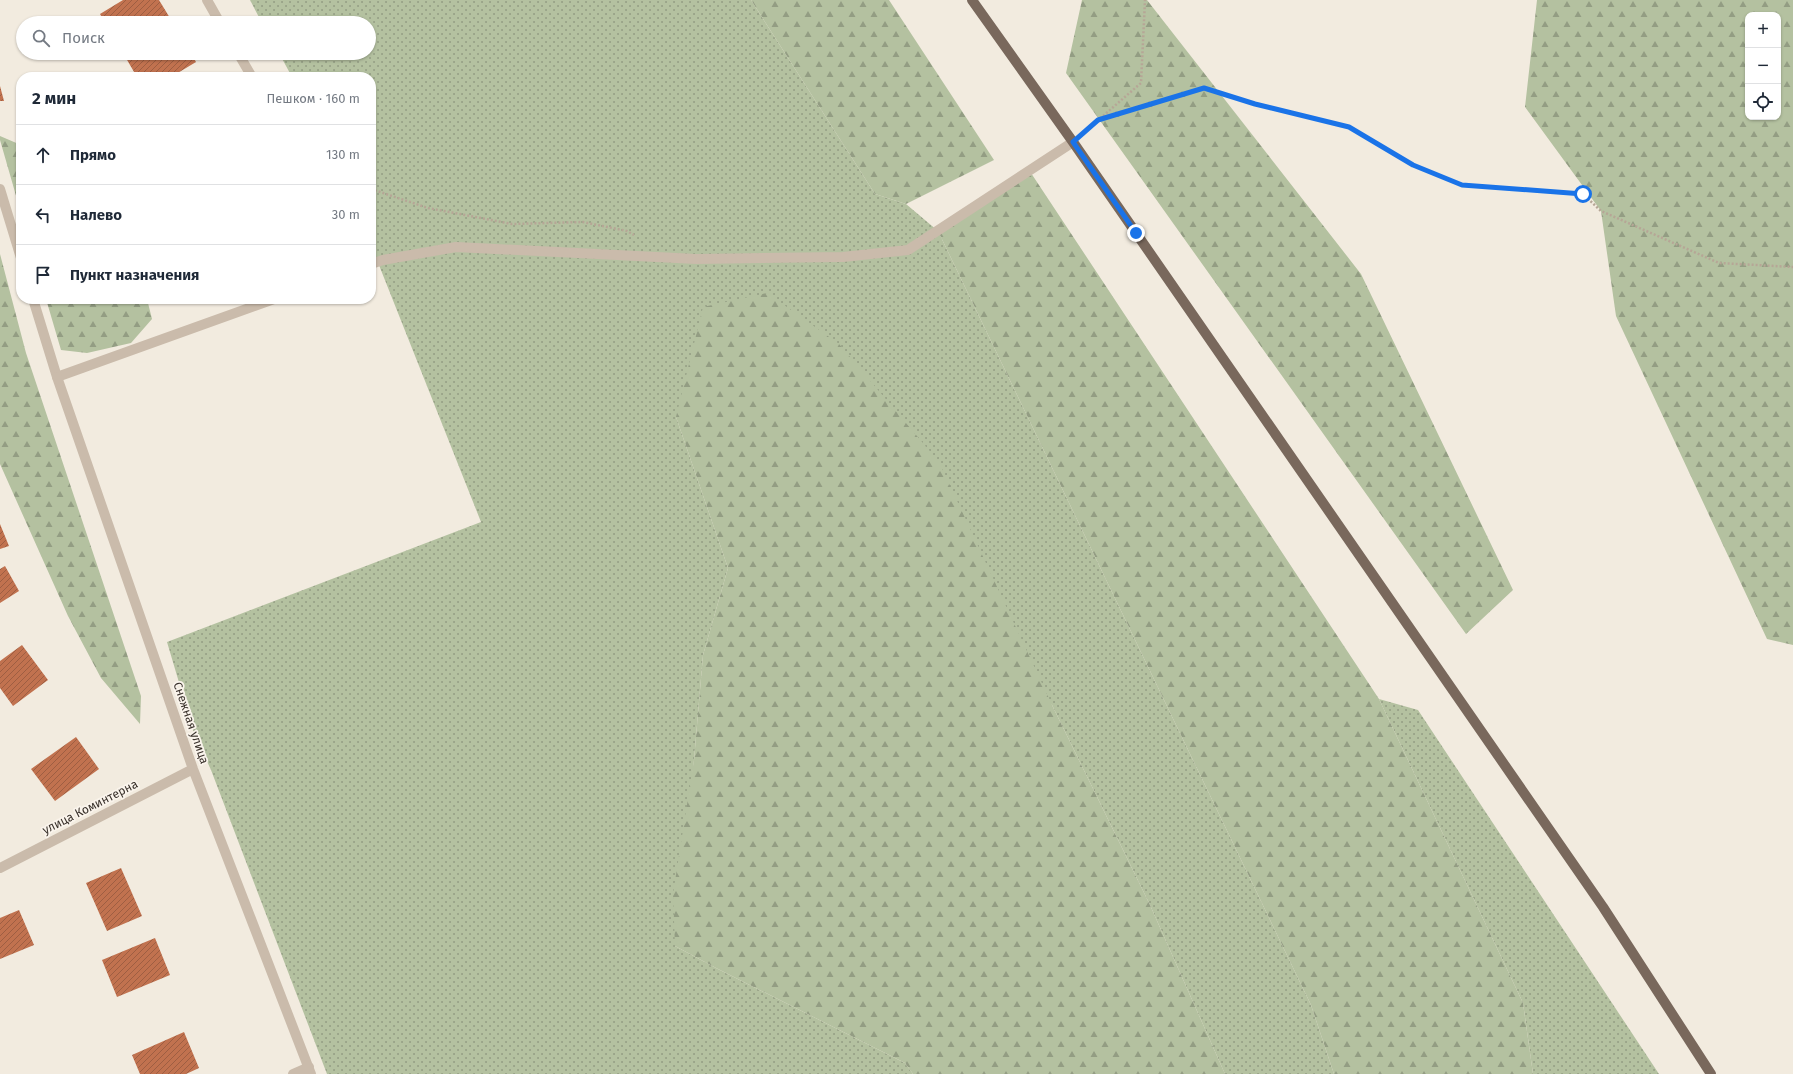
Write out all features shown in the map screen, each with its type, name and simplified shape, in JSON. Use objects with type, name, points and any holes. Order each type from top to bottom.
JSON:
[{"type":"main road","points":[[972,0],[1073,142],[1603,907],[1711,1074]]},
{"type":"street","points":[[207,0],[216,16]]},
{"type":"street","points":[[242,60],[249,72]]},
{"type":"street","points":[[376,262],[456,247],[696,259],[843,257],[908,250],[1073,142]]},
{"type":"street","points":[[0,189],[16,242]]},
{"type":"street","name":"Снежная улица","points":[[35,304],[57,377],[193,769],[310,1070]]},
{"type":"street","points":[[57,377],[260,304]]},
{"type":"street","name":"улица Коминтерна","points":[[0,868],[193,769]]},
{"type":"street","points":[[293,1074],[310,1070]]},
{"type":"path","points":[[1073,142],[1141,83],[1145,0]]},
{"type":"path","points":[[1098,120],[1204,88],[1255,104],[1349,127],[1413,165],[1462,185],[1583,194],[1601,211],[1719,263],[1793,267]]},
{"type":"path","points":[[376,191],[428,208],[512,224],[584,222],[627,232],[639,238]]},
{"type":"green space","points":[[250,0],[751,0],[875,194],[906,204],[938,231],[1311,1005],[1334,1074],[1225,1074],[1150,905],[1052,705],[676,417],[728,568],[703,655],[675,946],[905,1063],[913,1074],[327,1074],[211,770],[194,733],[167,642],[481,522],[376,258],[376,72],[289,72],[283,60],[376,60],[376,16],[258,16]]},
{"type":"green space","points":[[751,0],[889,0],[994,160],[906,204],[875,194]]},
{"type":"green space","points":[[1082,0],[1147,0],[1361,274],[1513,590],[1466,634],[1066,73]]},
{"type":"green space","points":[[1537,0],[1793,0],[1793,645],[1767,639],[1616,316],[1601,211],[1525,107]]},
{"type":"green space","points":[[0,136],[16,143],[16,196]]},
{"type":"green space","points":[[1031,173],[1379,699],[1523,1003],[1533,1074],[1334,1074],[1311,1005],[938,231]]},
{"type":"green space","points":[[0,254],[26,353],[141,696],[140,724],[101,678],[68,616],[0,464]]},
{"type":"green space","points":[[767,293],[839,344],[939,462],[1052,705],[1150,905],[1225,1074],[913,1074],[905,1063],[675,946],[673,894],[694,760],[703,655],[728,568],[676,417],[703,307]]},
{"type":"green space","points":[[47,304],[148,304],[152,319],[131,343],[87,353],[61,350]]},
{"type":"green space","points":[[1379,699],[1418,710],[1659,1074],[1533,1074],[1523,1003]]},
{"type":"building","points":[[123,0],[159,0],[169,16],[101,16],[100,14]]},
{"type":"building","points":[[127,60],[195,60],[196,62],[179,72],[134,72]]},
{"type":"building","points":[[0,86],[4,101],[0,101]]},
{"type":"building","points":[[0,524],[9,546],[0,549]]},
{"type":"building","points":[[5,566],[19,591],[0,603],[0,569]]},
{"type":"building","points":[[22,645],[48,680],[13,706],[0,688],[0,661]]},
{"type":"building","points":[[76,737],[99,769],[55,801],[31,769]]},
{"type":"building","points":[[121,868],[142,916],[107,931],[86,883]]},
{"type":"building","points":[[19,910],[34,945],[0,959],[0,918]]},
{"type":"building","points":[[155,938],[170,975],[117,997],[102,960]]},
{"type":"building","points":[[184,1032],[199,1068],[186,1074],[140,1074],[132,1055]]},
{"type":"route","points":[[1136,233],[1073,142],[1098,120],[1204,88],[1255,104],[1349,127],[1413,165],[1462,185],[1583,194]]}]
